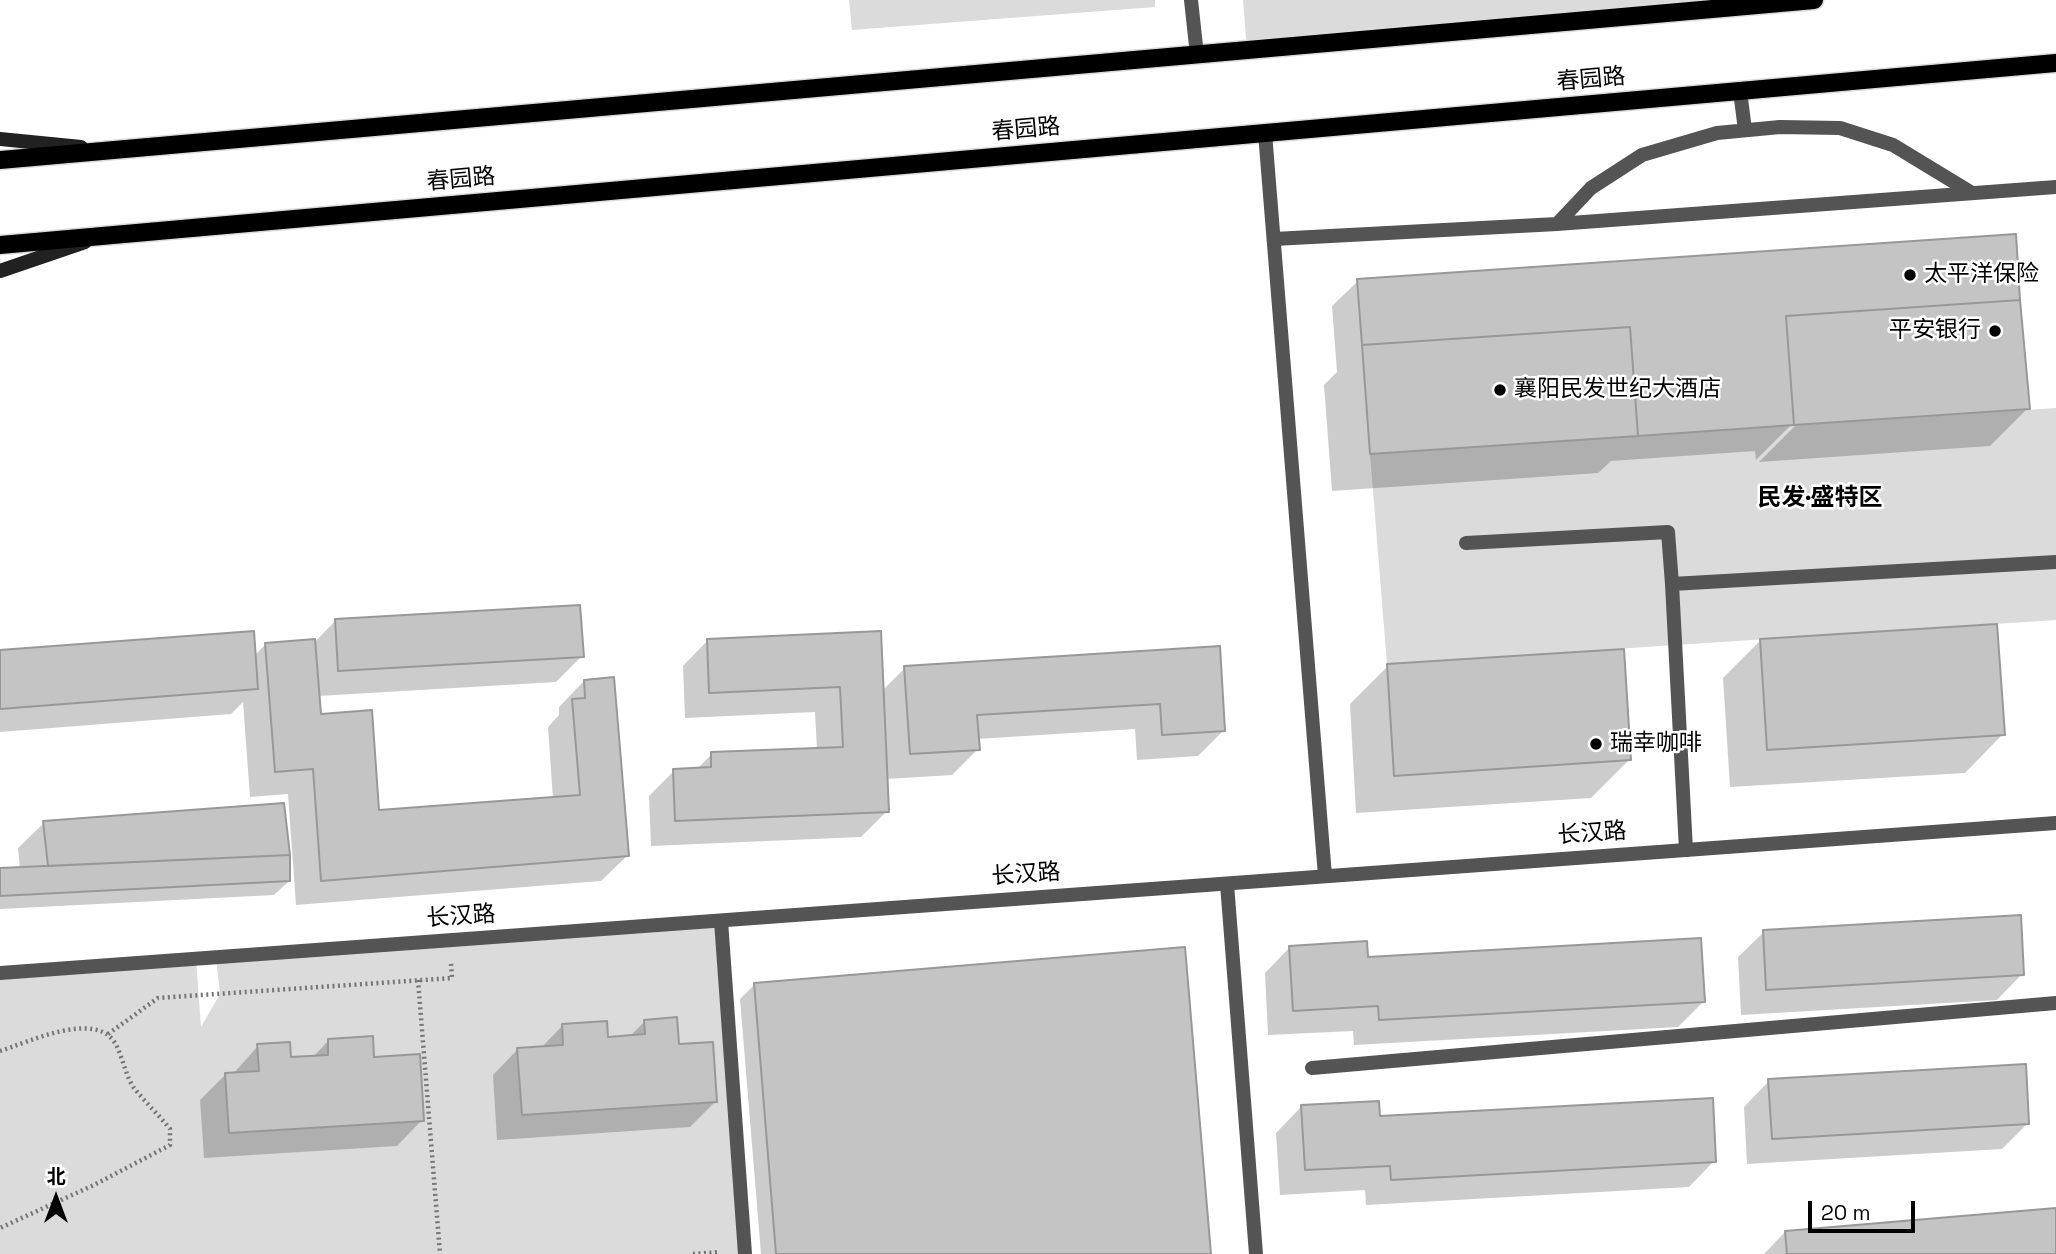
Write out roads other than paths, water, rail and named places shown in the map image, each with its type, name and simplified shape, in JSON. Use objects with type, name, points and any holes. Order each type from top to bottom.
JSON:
[{"type":"main road","points":[[0,160],[1814,0]]},
{"type":"main road","name":"春园路","points":[[0,245],[2056,63]]},
{"type":"main road","points":[[0,139],[114,150]]},
{"type":"main road","points":[[0,271],[100,237]]},
{"type":"street","points":[[1191,0],[1196,55]]},
{"type":"street","points":[[1740,91],[1745,130]]},
{"type":"street","points":[[1557,224],[1591,188],[1642,155],[1717,133],[1745,130],[1840,128],[1893,145],[1972,193]]},
{"type":"street","points":[[1265,133],[1325,876]]},
{"type":"street","points":[[1274,239],[1557,224],[2056,187]]},
{"type":"street","points":[[1466,543],[1668,532],[1686,850]]},
{"type":"street","points":[[1672,584],[2056,562]]},
{"type":"street","name":"长汉路","points":[[0,973],[2056,823]]},
{"type":"street","points":[[1227,884],[1256,1254]]},
{"type":"street","points":[[721,921],[745,1254]]},
{"type":"street","points":[[1312,1068],[2056,1003]]},
{"type":"place","name":"太平洋保险","points":[[1910,275]]},
{"type":"place","name":"平安银行","points":[[1995,331]]},
{"type":"place","name":"襄阳民发世纪大酒店","points":[[1500,390]]},
{"type":"place","name":"瑞幸咖啡","points":[[1596,744]]},
{"type":"district","name":"民发·盛特区","points":[[1820,498]]}]
